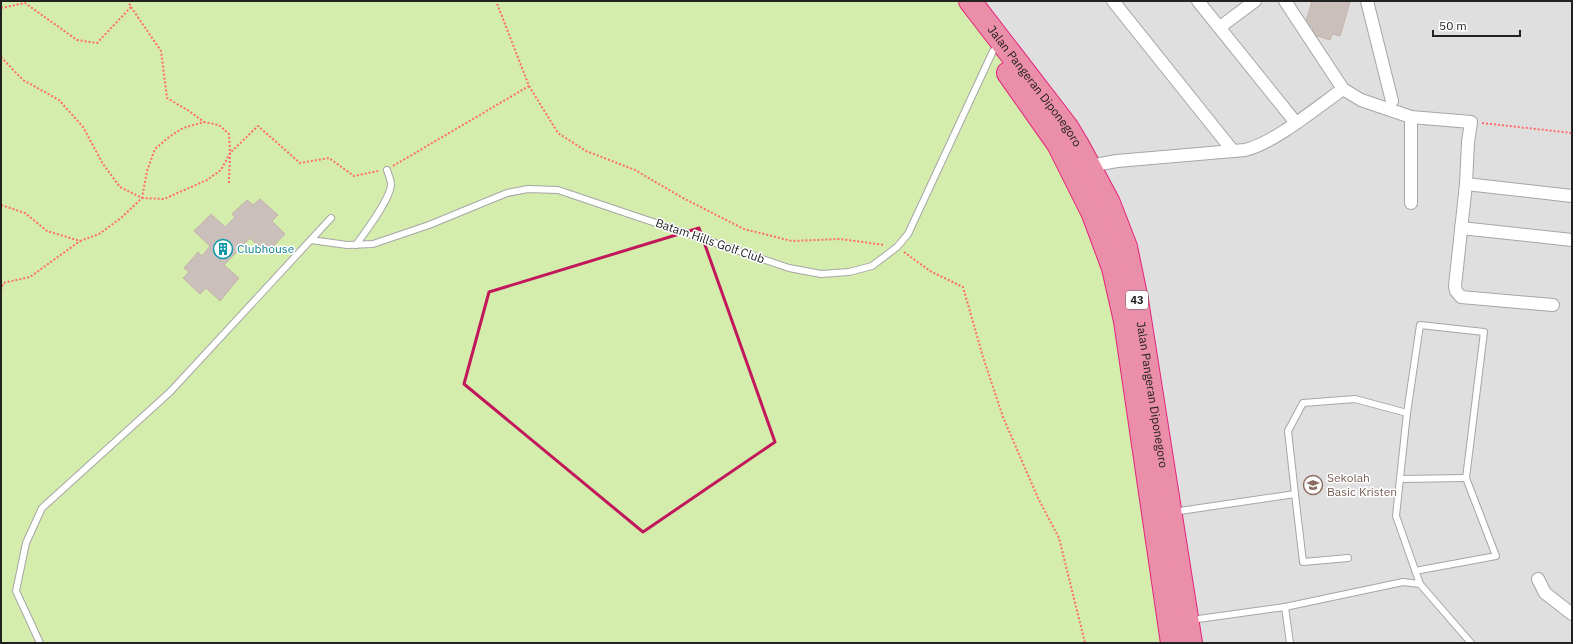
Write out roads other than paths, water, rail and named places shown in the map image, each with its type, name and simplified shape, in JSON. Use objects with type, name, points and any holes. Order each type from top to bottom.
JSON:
[{"type":"highway","name":"Jalan Pangeran Diponegoro","points":[[953,1],[993,51],[1058,144],[1093,214],[1112,268],[1126,327],[1172,643]]},
{"type":"highway","name":"Jalan Pangeran Diponegoro","points":[[970,1],[1067,127],[1109,203],[1126,247],[1137,300],[1172,512],[1191,643]]},
{"type":"street","points":[[1113,1],[1233,151]]},
{"type":"street","points":[[1198,1],[1296,123]]},
{"type":"street","points":[[1220,27],[1255,1]]},
{"type":"street","points":[[1285,1],[1343,89],[1361,100],[1411,117],[1471,122],[1455,286],[1458,294],[1461,297],[1552,305]]},
{"type":"street","points":[[1367,1],[1392,101]]},
{"type":"street","points":[[1089,166],[1117,161],[1233,151],[1256,147],[1296,123],[1343,89]]},
{"type":"street","points":[[1411,117],[1411,203]]},
{"type":"street","points":[[1466,184],[1572,196]]},
{"type":"street","points":[[1461,228],[1572,240]]},
{"type":"street","points":[[1538,579],[1545,593],[1572,614]]},
{"type":"lane","name":"Batam Hills Golf Club","points":[[311,240],[347,245],[372,244],[429,224],[507,193],[528,189],[558,190],[789,268],[821,274],[849,272],[872,266],[897,247],[908,234],[993,51]]},
{"type":"lane","points":[[356,245],[389,191],[390,182],[387,170]]},
{"type":"lane","points":[[40,643],[16,591],[26,543],[42,508],[170,392],[331,218]]},
{"type":"lane","points":[[1415,571],[1496,556],[1466,478],[1484,332],[1420,325],[1407,413],[1396,516],[1415,571],[1420,584],[1471,643]]},
{"type":"lane","points":[[1348,558],[1303,562],[1288,431],[1303,403],[1355,399],[1407,413]]},
{"type":"lane","points":[[1400,479],[1466,478]]},
{"type":"lane","points":[[1172,512],[1295,494]]},
{"type":"lane","points":[[1188,620],[1284,607],[1403,582],[1420,584]]},
{"type":"lane","points":[[1284,607],[1290,643]]},
{"type":"place","name":"Clubhouse","points":[[223,249]]},
{"type":"place","name":"Sekolah Basic Kristen","points":[[1313,485]]}]
